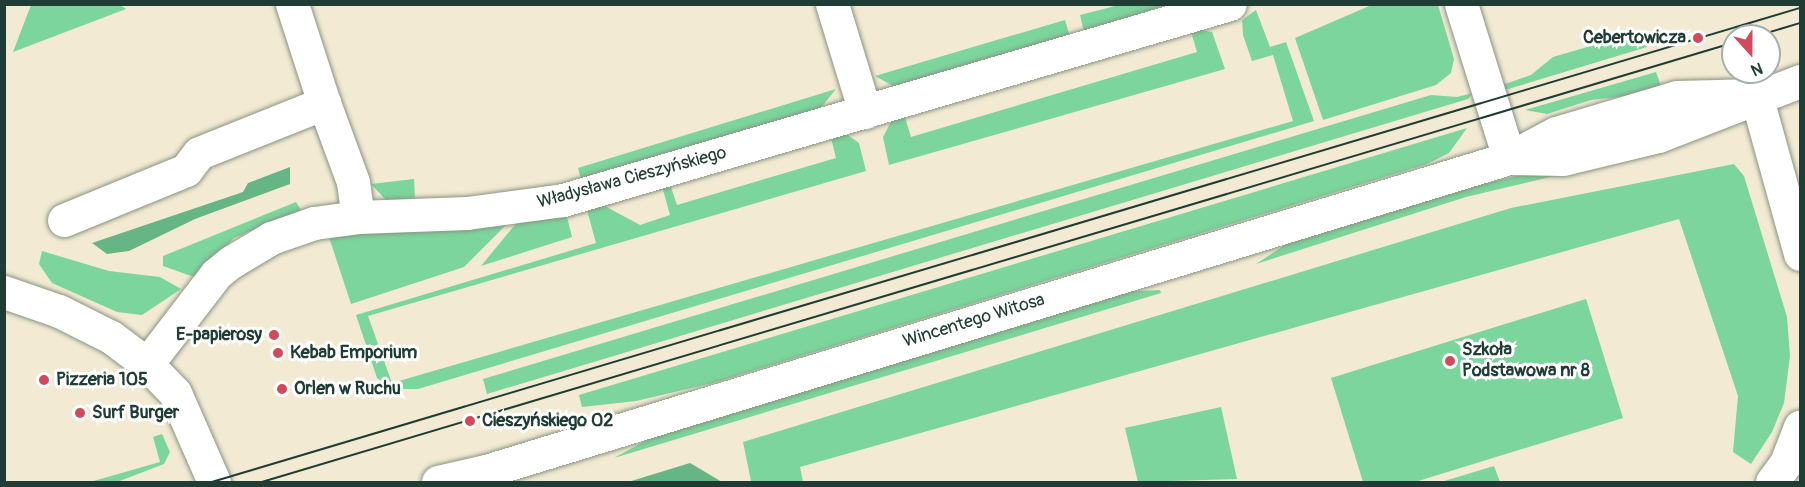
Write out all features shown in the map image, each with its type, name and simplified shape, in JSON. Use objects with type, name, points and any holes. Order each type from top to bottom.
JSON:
[{"type":"street","points":[[292,4],[324,103],[353,182],[358,217]]},
{"type":"street","points":[[832,4],[865,112]]},
{"type":"street","name":"Władysława Cieszyńskiego","points":[[147,364],[216,274],[231,262],[291,231],[330,219],[467,213],[563,200],[1230,4]]},
{"type":"street","points":[[1461,4],[1509,158]]},
{"type":"street","name":"Wincentego Witosa","points":[[438,483],[486,471],[1509,158],[1556,133],[1677,97],[1756,95],[1800,81]]},
{"type":"street","points":[[1756,95],[1800,254]]},
{"type":"street","points":[[64,220],[186,170],[199,153],[324,103]]},
{"type":"street","points":[[4,292],[59,311],[111,337],[147,364],[175,393],[214,483]]},
{"type":"street","points":[[1772,483],[1786,463],[1800,428]]},
{"type":"green space","points":[[1374,4],[1438,5],[1454,59],[1451,73],[1436,85],[1323,120],[1295,38]]},
{"type":"green space","points":[[31,5],[120,5],[126,9],[13,52]]},
{"type":"green space","points":[[1119,5],[1166,5],[1084,32],[1080,15]]},
{"type":"green space","points":[[1256,10],[1270,47],[1286,42],[1314,121],[418,389],[392,389],[377,378],[356,315],[596,243],[587,210],[603,205],[640,225],[670,215],[662,186],[670,184],[677,205],[836,158],[831,138],[845,133],[859,143],[866,171],[368,316],[392,383],[1293,121],[1273,55],[1252,61],[1243,35],[1242,20]]},
{"type":"green space","points":[[1065,20],[1070,37],[895,87],[875,76]]},
{"type":"green space","points":[[1190,28],[1212,32],[1225,69],[889,165],[883,137],[893,118],[904,114],[911,137],[1197,52]]},
{"type":"green space","points":[[1632,34],[1645,40],[1647,47],[1505,90],[1502,85],[1531,75],[1553,57]]},
{"type":"green space","points":[[1656,72],[1663,92],[1591,100],[1547,114],[1525,110]]},
{"type":"green space","points":[[836,89],[819,110],[581,180],[578,168]]},
{"type":"green space","points":[[1473,93],[1468,99],[487,394],[483,379],[1431,95],[1457,97]]},
{"type":"green space","points":[[1467,128],[1449,153],[1427,164],[713,383],[636,401],[582,407],[579,395]]},
{"type":"green space","points":[[1677,138],[1680,146],[1466,197],[1256,264],[1294,239],[1470,187]]},
{"type":"green space","points":[[1734,164],[1744,176],[1787,317],[1790,356],[1784,403],[1772,432],[1751,464],[1733,452],[1738,396],[1679,219],[800,467],[803,482],[751,481],[743,442],[1511,208]]},
{"type":"green space","points":[[290,167],[290,184],[195,219],[129,251],[107,254],[92,243],[243,192],[248,183]]},
{"type":"green space","points":[[414,179],[415,198],[386,200],[371,184]]},
{"type":"green space","points":[[296,202],[301,210],[234,238],[194,277],[163,266],[163,256]]},
{"type":"green space","points":[[566,213],[572,237],[481,266],[518,221]]},
{"type":"green space","points":[[505,221],[507,224],[464,267],[351,304],[327,231]]},
{"type":"green space","points":[[42,251],[109,271],[160,277],[181,289],[142,315],[117,312],[52,283],[39,264]]},
{"type":"green space","points":[[1160,290],[1161,293],[614,458],[654,436],[1118,292]]},
{"type":"green space","points":[[1586,299],[1623,418],[1415,482],[1363,482],[1331,378]]},
{"type":"green space","points":[[1221,407],[1237,479],[1138,482],[1125,428]]},
{"type":"green space","points":[[162,434],[170,452],[164,464],[117,482],[90,482],[160,462],[153,437]]},
{"type":"green space","points":[[690,463],[722,482],[628,482]]},
{"type":"green space","points":[[1494,466],[1500,482],[1441,482]]},
{"type":"tram line","points":[[212,482],[1800,8]]},
{"type":"tram line","points":[[1781,29],[1800,23]]},
{"type":"tram line","points":[[262,482],[1721,47]]},
{"type":"place","name":"Cebertowicza","points":[[1698,38]]},
{"type":"place","name":"E-papierosy","points":[[274,335]]},
{"type":"place","name":"Kebab Emporium","points":[[278,353]]},
{"type":"place","name":"Szkoła Podstawowa nr 8","points":[[1450,361]]},
{"type":"place","name":"Pizzeria 105","points":[[44,380]]},
{"type":"place","name":"Orlen w Ruchu","points":[[282,389]]},
{"type":"place","name":"Surf Burger","points":[[80,413]]},
{"type":"place","name":"Cieszyńskiego 02","points":[[470,421]]}]
